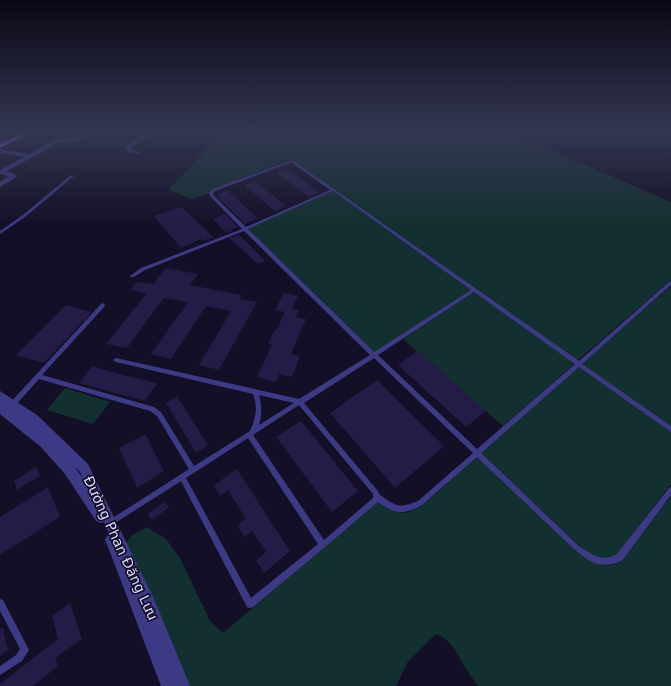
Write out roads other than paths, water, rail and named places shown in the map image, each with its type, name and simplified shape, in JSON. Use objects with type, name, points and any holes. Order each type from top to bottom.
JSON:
[{"type":"street","points":[[0,185],[15,176],[2,172],[20,162]]},
{"type":"street","name":"Đường Phan Đăng Lưu","points":[[0,396],[6,407],[45,443],[69,470],[108,524],[149,604],[182,686]]},
{"type":"street","name":"Đường Phan Đăng Lưu","points":[[108,524],[170,686]]},
{"type":"lane","points":[[290,162],[214,190],[211,193],[212,196],[374,356],[577,548],[592,559],[612,562],[619,558],[671,490]]},
{"type":"lane","points":[[293,162],[671,429]]},
{"type":"lane","points":[[0,234],[72,176]]},
{"type":"lane","points":[[132,276],[143,269],[245,229],[333,190]]},
{"type":"lane","points":[[116,360],[300,402],[376,493],[376,496],[392,509],[402,510],[420,503],[476,452],[671,283]]},
{"type":"lane","points":[[108,524],[374,356],[474,290]]},
{"type":"lane","points":[[6,407],[38,376],[103,305]]},
{"type":"lane","points":[[38,376],[152,409],[159,414],[193,470]]},
{"type":"lane","points":[[251,434],[259,415],[259,400],[255,392]]},
{"type":"lane","points":[[251,434],[323,545]]},
{"type":"lane","points":[[182,477],[250,604],[376,500],[376,496]]},
{"type":"lane","points":[[0,603],[25,650],[19,658],[0,671]]}]
